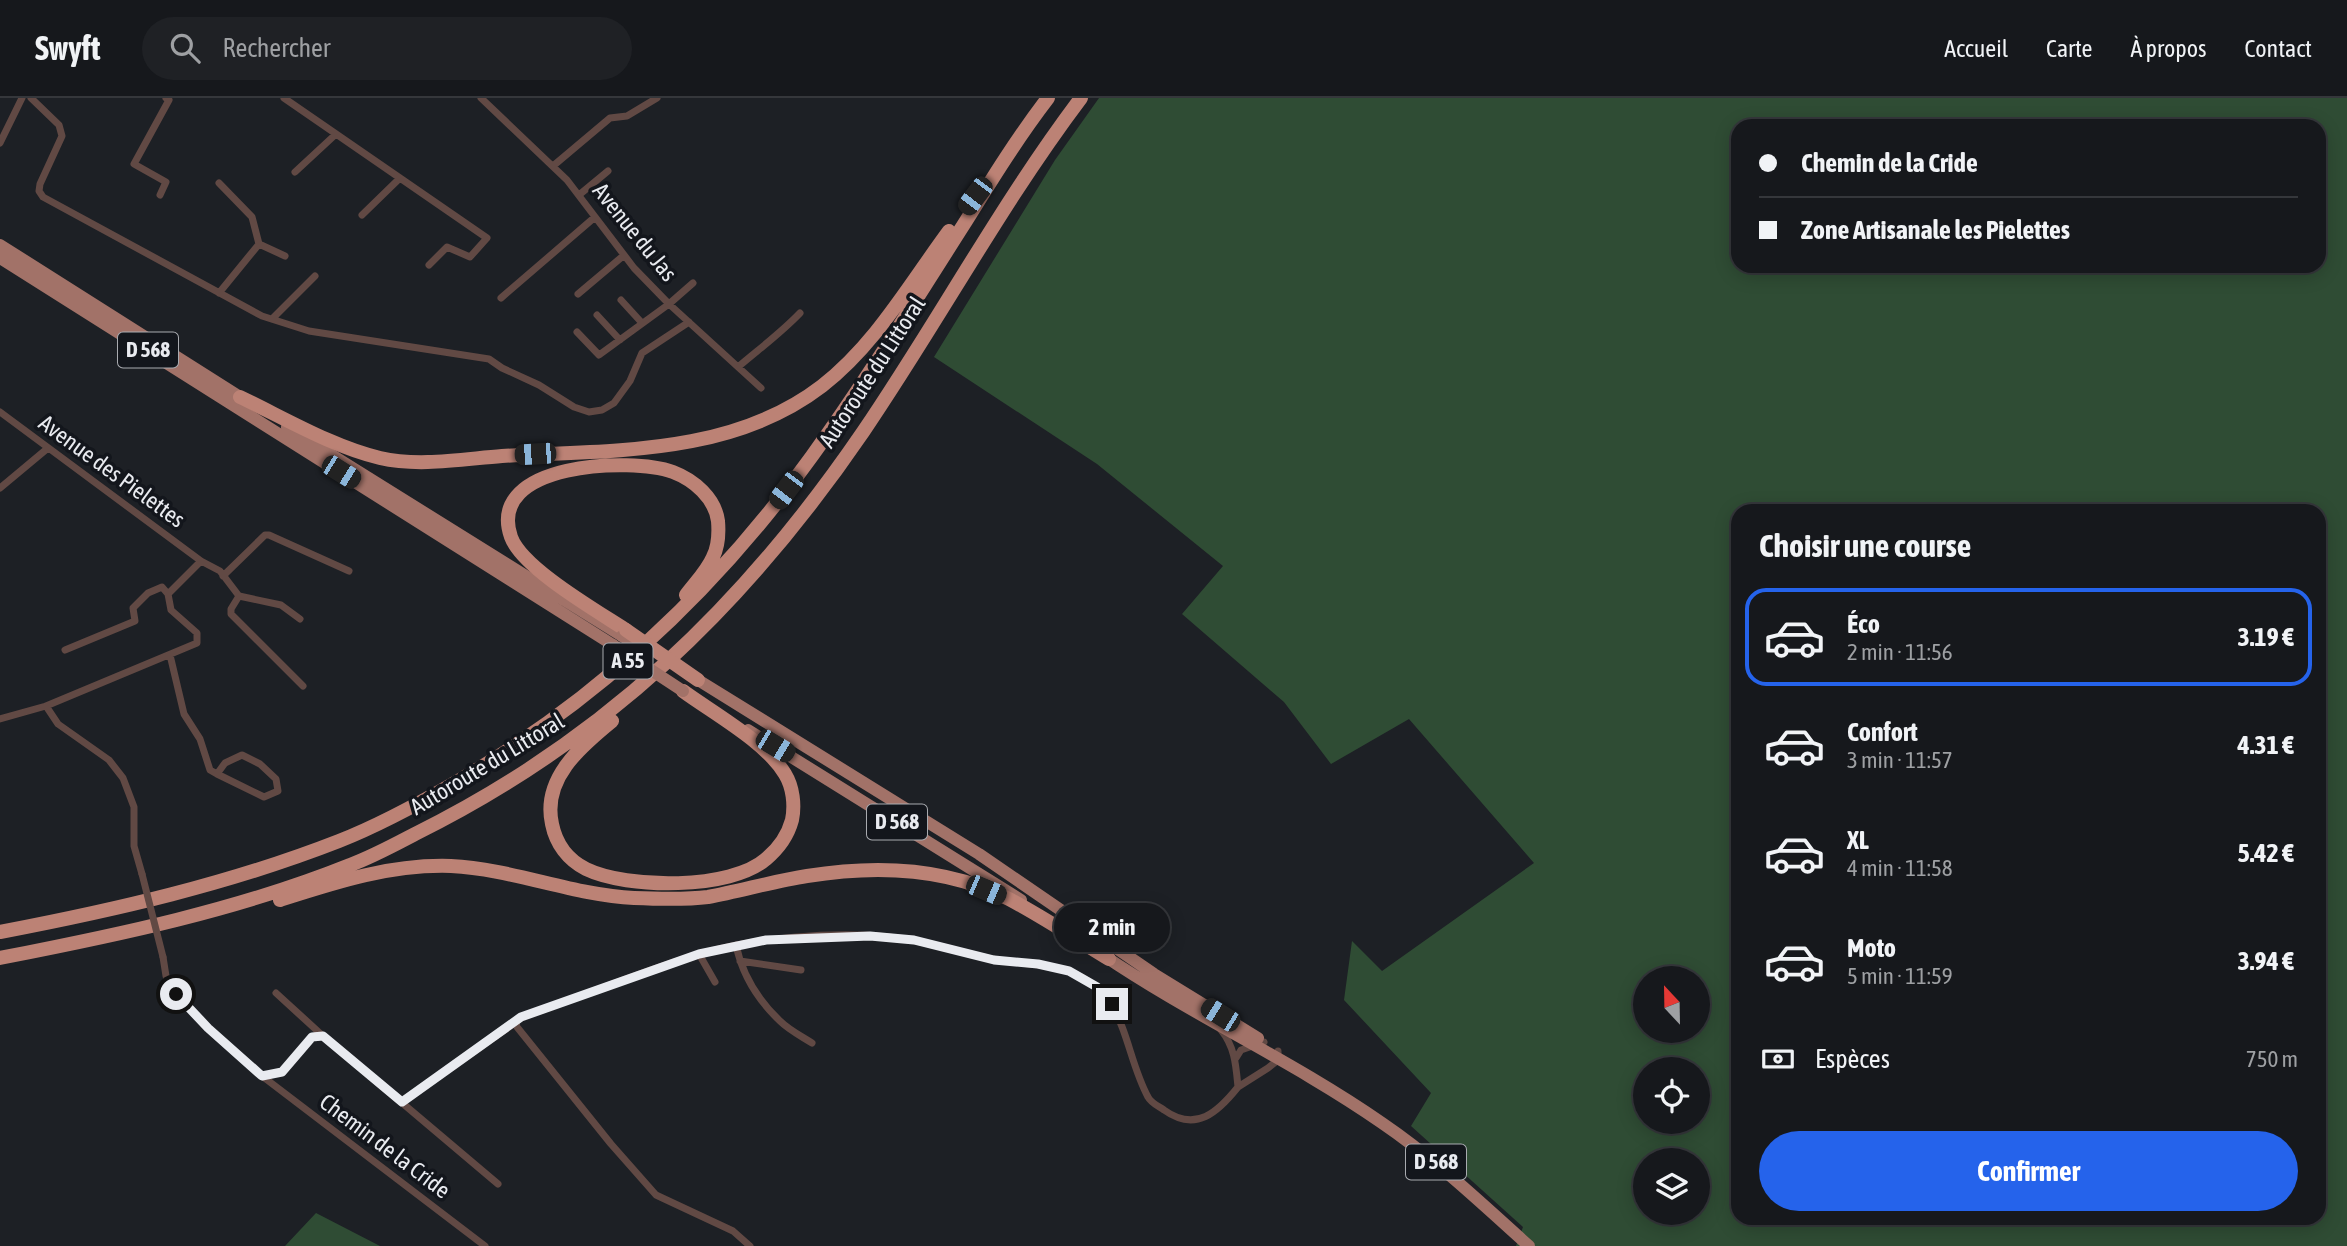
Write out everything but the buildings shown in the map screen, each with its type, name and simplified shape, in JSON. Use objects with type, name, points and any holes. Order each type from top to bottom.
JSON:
[{"type":"highway","name":"Autoroute du Littoral","points":[[0,959],[183,918],[351,865],[440,822],[506,785],[606,715],[676,656],[764,562],[863,432],[1006,206],[1081,98]]},
{"type":"highway","name":"Autoroute du Littoral","points":[[0,932],[97,913],[234,878],[341,840],[443,790],[494,760],[551,722],[612,675],[715,577],[760,525],[813,455],[1045,102]]},
{"type":"highway","points":[[240,397],[355,451],[383,459],[412,461],[653,447],[719,436],[766,420],[821,387],[855,357],[879,329],[1045,102]]},
{"type":"highway","points":[[682,691],[753,740],[776,761],[791,787],[794,801],[790,827],[781,843],[765,861],[714,879],[676,884],[633,881],[608,877],[586,869],[563,850],[553,829],[550,796],[556,779],[571,759],[685,656],[737,603],[811,510],[863,432]]},
{"type":"highway","points":[[443,790],[527,732],[618,662],[680,603],[714,556],[719,534],[717,514],[708,496],[693,482],[673,472],[617,466],[572,469],[535,481],[520,493],[509,517],[512,538],[517,547],[546,576],[620,637],[702,683]]},
{"type":"highway","points":[[0,959],[120,940],[184,926],[380,872],[439,866],[492,871],[618,896],[677,899],[706,897],[804,876],[852,869],[891,869],[931,874],[960,881],[1007,899],[1109,959]]},
{"type":"main road","name":"D 568","points":[[0,245],[620,637],[682,691],[1010,892],[1109,959],[1213,1022],[1258,1043]]},
{"type":"main road","name":"D 568","points":[[0,258],[620,637]]},
{"type":"main road","name":"D 568","points":[[702,683],[979,854],[1154,974],[1333,1091],[1432,1159],[1529,1246]]},
{"type":"street","points":[[0,142],[22,98]]},
{"type":"street","points":[[31,98],[59,125],[62,136],[40,184],[39,191],[43,197],[272,319],[309,331],[489,359],[502,368],[539,384],[574,407],[589,412],[602,410],[614,403],[630,381],[642,353],[689,322]]},
{"type":"street","points":[[160,195],[166,182],[134,164],[169,100],[166,98]]},
{"type":"street","points":[[284,98],[487,238],[470,257],[447,247],[429,265]]},
{"type":"street","points":[[552,166],[610,118],[627,116],[657,98]]},
{"type":"street","name":"Avenue du Jas","points":[[484,99],[579,195],[623,256],[669,304],[761,388]]},
{"type":"street","points":[[0,116],[11,121]]},
{"type":"street","points":[[295,172],[336,134]]},
{"type":"street","points":[[579,195],[608,171]]},
{"type":"street","points":[[362,215],[400,178]]},
{"type":"street","points":[[219,183],[252,217],[259,244]]},
{"type":"street","points":[[501,298],[595,217]]},
{"type":"street","points":[[219,293],[259,244]]},
{"type":"street","points":[[259,244],[285,256]]},
{"type":"street","points":[[578,294],[623,256]]},
{"type":"street","points":[[272,319],[315,276]]},
{"type":"street","points":[[577,332],[599,355],[693,283]]},
{"type":"street","points":[[621,300],[642,323]]},
{"type":"street","points":[[738,367],[762,345],[783,331],[800,313]]},
{"type":"street","points":[[597,314],[620,340]]},
{"type":"street","name":"Avenue des Pielettes","points":[[0,412],[201,561],[220,571],[239,596]]},
{"type":"street","points":[[0,488],[48,448]]},
{"type":"street","points":[[223,576],[265,535],[349,571]]},
{"type":"street","points":[[168,594],[201,561]]},
{"type":"street","points":[[0,719],[46,706],[170,655],[197,643],[197,633],[171,610],[168,594],[162,587],[148,593],[133,608],[135,621],[65,650]]},
{"type":"street","points":[[300,620],[281,605],[239,596],[230,609],[231,614],[303,686]]},
{"type":"street","points":[[170,655],[184,714],[200,739],[211,770],[217,774],[264,797],[278,791],[276,779],[260,764],[242,755],[225,763],[217,774]]},
{"type":"street","name":"Chemin de la Cride","points":[[46,706],[58,724],[109,760],[123,778],[134,807],[134,846],[166,976],[176,994],[208,1028],[262,1076],[485,1246]]},
{"type":"street","points":[[402,1102],[521,1017],[699,954],[736,945],[783,939],[889,937],[914,940],[994,960],[1038,964],[1069,971],[1097,987],[1112,1004],[1149,1099],[1171,1115],[1197,1121],[1221,1108],[1238,1087],[1268,1068],[1278,1055]]},
{"type":"street","points":[[736,945],[751,984],[780,1022],[812,1043]]},
{"type":"street","points":[[699,954],[715,982]]},
{"type":"street","points":[[740,961],[801,970]]},
{"type":"street","name":"Chemin de la Cride","points":[[276,993],[498,1184]]},
{"type":"street","points":[[516,1022],[517,1027],[611,1144],[656,1195],[733,1231],[750,1246]]},
{"type":"street","points":[[1213,1022],[1228,1038],[1235,1060],[1238,1087]]},
{"type":"street","points":[[262,1076],[282,1072],[312,1037],[323,1036]]},
{"type":"street","points":[[1235,1060],[1241,1050],[1258,1043]]},
{"type":"green space","points":[[1099,98],[2347,98],[2347,1246],[1516,1246],[1523,1227],[1411,1126],[1431,1093],[1344,1000],[1352,941],[1382,971],[1534,863],[1409,719],[1331,764],[1284,702],[1182,614],[1223,566],[1097,464],[934,357],[1055,160]]},
{"type":"green space","points":[[316,1213],[380,1246],[285,1246]]},
{"type":"route","points":[[176,994],[208,1028],[262,1076],[282,1072],[312,1037],[323,1036],[402,1102],[521,1017],[699,954],[766,940],[838,936],[914,940],[994,960],[1038,964],[1069,971],[1087,979],[1107,996],[1112,1004]]}]
